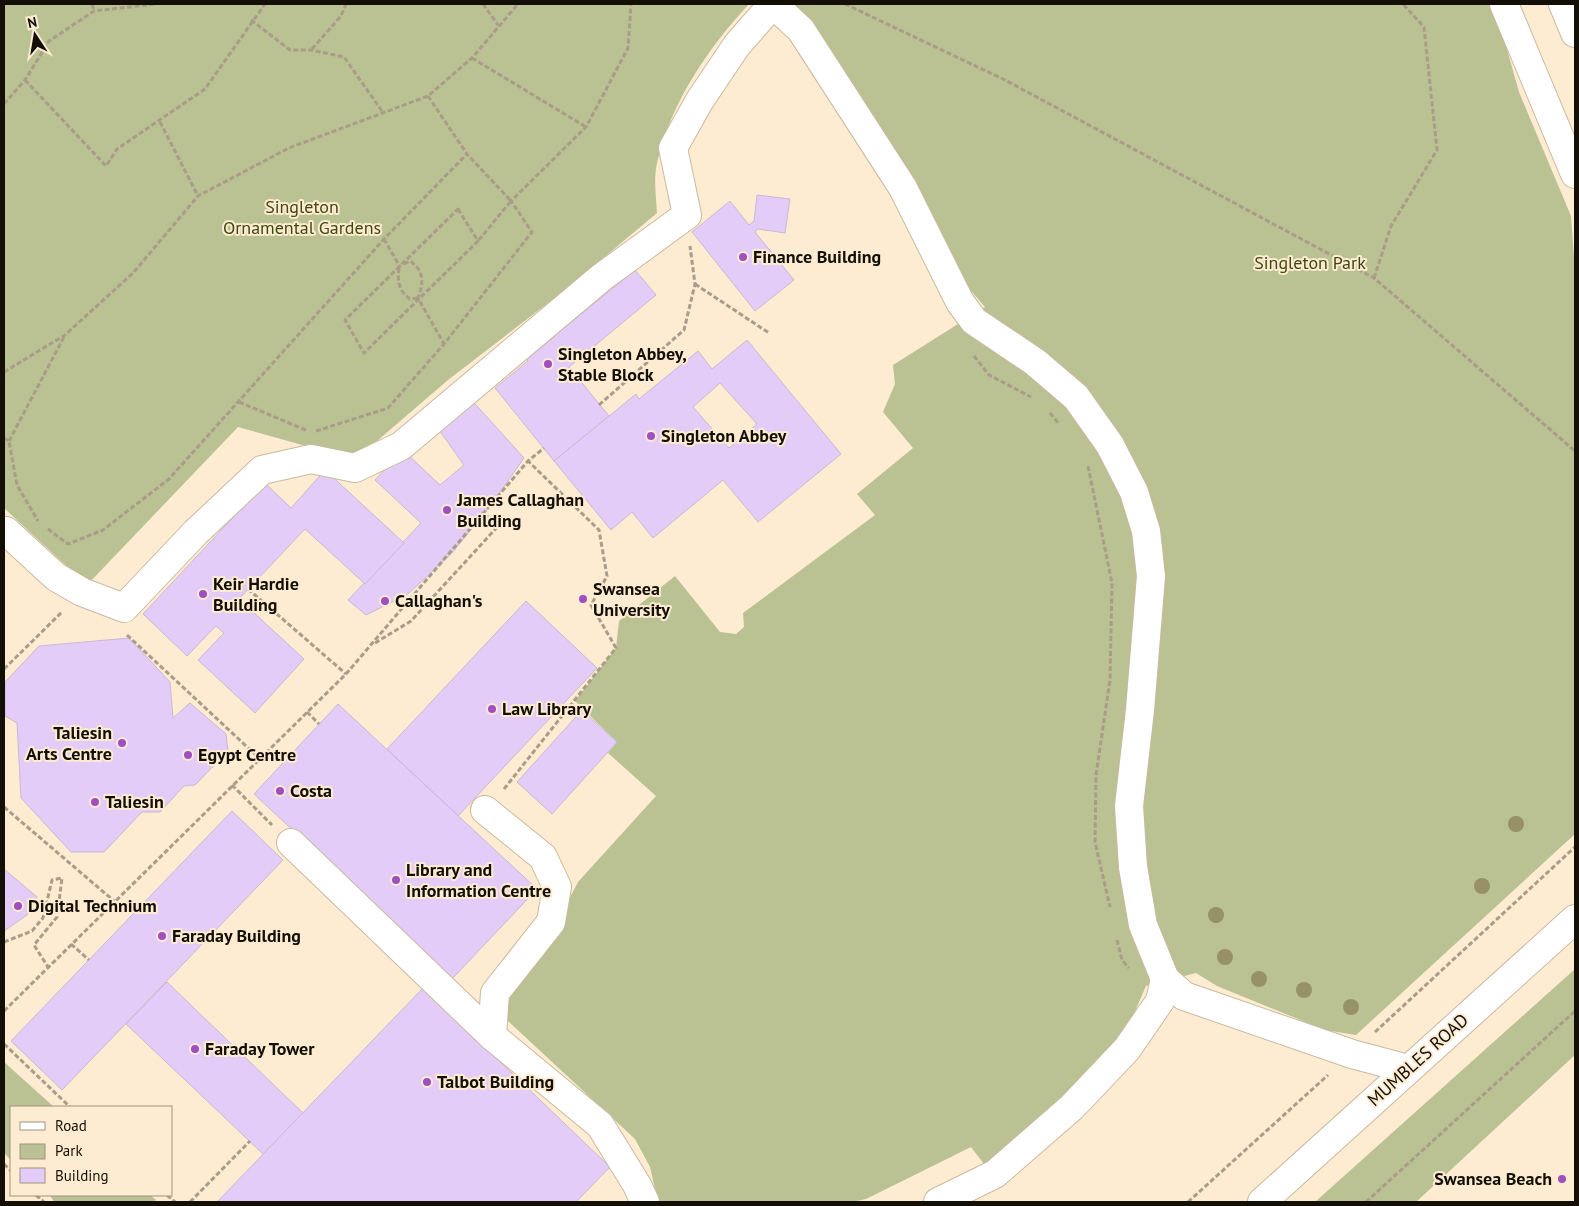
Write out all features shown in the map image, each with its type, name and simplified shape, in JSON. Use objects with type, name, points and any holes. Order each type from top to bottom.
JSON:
[{"type":"main road","points":[[5,530],[56,577],[82,592],[124,608],[196,532],[262,470],[311,459],[354,468],[401,446],[602,277],[687,215],[673,148],[700,100],[737,46],[774,4],[801,30],[903,188],[960,302],[974,321],[1035,362],[1076,397],[1110,445],[1134,492],[1146,531],[1151,576],[1130,806],[1133,867],[1143,925],[1162,990],[1127,1049],[1072,1106],[995,1174],[938,1202]]},
{"type":"main road","points":[[1504,4],[1575,174]]},
{"type":"main road","points":[[1563,4],[1575,33]]},
{"type":"main road","points":[[485,810],[543,857],[556,887],[551,922],[495,993],[492,1036]]},
{"type":"main road","points":[[290,843],[492,1036],[600,1125],[637,1185],[645,1202]]},
{"type":"main road","name":"MUMBLES ROAD","points":[[1262,1202],[1575,919]]},
{"type":"main road","points":[[1162,990],[1352,1054],[1408,1069]]},
{"type":"path","points":[[92,4],[94,11]]},
{"type":"path","points":[[4,104],[25,80],[49,41],[94,11],[155,4]]},
{"type":"path","points":[[25,80],[106,166],[117,149],[160,122],[205,89],[265,4]]},
{"type":"path","points":[[311,50],[341,16],[346,4]]},
{"type":"path","points":[[483,4],[498,25]]},
{"type":"path","points":[[4,372],[65,335],[133,274],[198,196],[289,148],[428,96],[472,58],[498,25],[518,4]]},
{"type":"path","points":[[478,241],[458,209],[345,320],[364,353],[478,241],[511,201],[586,127],[628,48],[631,4]]},
{"type":"path","points":[[845,4],[1005,80],[1374,278],[1575,451]]},
{"type":"path","points":[[1374,278],[1391,226],[1438,150],[1424,27],[1403,4]]},
{"type":"path","points":[[252,20],[290,50],[311,50],[344,57],[384,114]]},
{"type":"path","points":[[472,58],[586,127]]},
{"type":"path","points":[[239,402],[312,433],[388,408],[444,344],[532,232],[511,201],[467,154],[428,96]]},
{"type":"path","points":[[160,122],[198,196]]},
{"type":"path","points":[[65,335],[9,441],[17,485],[40,524],[68,544],[102,530],[169,479],[384,239],[467,154]]},
{"type":"path","points":[[599,405],[684,330],[695,284],[687,215]]},
{"type":"path","points":[[384,239],[400,266],[398,276],[403,294],[410,299],[418,298]]},
{"type":"path","points":[[400,266],[410,261],[418,266],[423,285],[418,298]]},
{"type":"path","points":[[695,284],[769,333]]},
{"type":"path","points":[[418,298],[444,344]]},
{"type":"path","points":[[971,352],[989,375],[1033,398]]},
{"type":"path","points":[[1047,410],[1064,431]]},
{"type":"path","points":[[4,438],[9,441]]},
{"type":"path","points":[[4,1011],[232,784],[346,674],[528,462],[544,448]]},
{"type":"path","points":[[1087,460],[1112,583],[1110,680],[1096,775],[1095,842],[1112,915]]},
{"type":"path","points":[[485,810],[512,780],[616,648],[591,606],[607,576],[599,530],[528,462]]},
{"type":"path","points":[[372,645],[411,622],[500,524],[483,514]]},
{"type":"path","points":[[248,589],[346,674]]},
{"type":"path","points":[[4,669],[82,592]]},
{"type":"path","points":[[122,631],[259,758]]},
{"type":"path","points":[[307,712],[319,724]]},
{"type":"path","points":[[232,784],[290,843]]},
{"type":"path","points":[[4,807],[114,902]]},
{"type":"path","points":[[1188,1202],[1352,1054],[1575,847]]},
{"type":"path","points":[[4,942],[32,931],[43,918],[52,880],[62,878],[57,917],[34,945],[48,967]]},
{"type":"path","points":[[1116,933],[1122,960],[1162,990]]},
{"type":"path","points":[[71,944],[89,960]]},
{"type":"path","points":[[1366,1202],[1575,1011]]},
{"type":"path","points":[[4,1044],[69,1106]]},
{"type":"path","points":[[190,1202],[250,1142]]},
{"type":"green space","name":"Singleton Ornamental Gardens","points":[[4,4],[749,4],[706,57],[672,116],[656,165],[657,213],[566,289],[448,380],[363,453],[345,457],[238,427],[87,585],[4,508]]},
{"type":"green space","name":"Singleton Park","points":[[790,4],[1492,4],[1497,14],[1519,92],[1571,216],[1575,271],[1575,834],[1356,1035],[1325,1030],[1217,986],[1196,973],[1146,986],[1129,1025],[1086,1077],[1044,1120],[984,1164],[971,1147],[866,1199],[852,1202],[658,1202],[650,1167],[635,1139],[508,1021],[503,1007],[504,990],[556,924],[578,882],[656,796],[608,753],[617,742],[575,701],[616,648],[619,621],[675,576],[720,632],[736,634],[744,627],[743,613],[875,515],[857,494],[913,448],[883,412],[895,384],[893,365],[985,307],[966,285],[955,265],[949,248],[902,171]]},
{"type":"green space","points":[[1575,969],[1575,1055],[1416,1202],[1315,1202]]},
{"type":"green space","points":[[4,1062],[53,1106],[10,1106],[10,1159],[4,1153]]},
{"type":"green space","points":[[51,1196],[151,1196],[156,1200],[153,1202],[54,1202]]},
{"type":"building","name":"Finance Building","points":[[757,195],[790,199],[785,233],[758,229],[755,232],[794,280],[755,311],[692,232],[730,201],[749,225],[754,221]]},
{"type":"building","name":"Singleton Abbey, Stable Block","points":[[635,270],[656,295],[569,367],[609,416],[554,461],[495,388],[528,361],[523,355],[545,337],[548,341]]},
{"type":"building","name":"Singleton Abbey","points":[[747,340],[841,454],[758,522],[723,480],[653,538],[632,512],[611,530],[554,461],[636,394],[639,399],[698,351],[712,369]],"holes":[[[720,383],[757,424],[729,448],[693,407]]]},
{"type":"building","name":"James Callaghan Building","points":[[468,396],[524,458],[491,505],[452,553],[408,594],[366,615],[348,600],[421,523],[375,480],[403,450],[440,485],[464,465],[437,427]]},
{"type":"building","name":"Keir Hardie Building","points":[[325,470],[404,543],[365,584],[305,529],[239,599],[304,659],[255,713],[198,660],[224,633],[216,626],[187,656],[143,614],[265,483],[291,508]]},
{"type":"building","name":"Law Library","points":[[526,601],[597,668],[458,816],[387,749]]},
{"type":"building","name":"Taliesin Arts Centre","points":[[129,638],[170,682],[173,718],[190,703],[226,734],[228,751],[195,785],[184,786],[160,812],[142,812],[104,852],[71,852],[21,798],[17,723],[5,716],[5,682],[39,646]]},
{"type":"building","name":"Library and Information Centre","points":[[338,704],[537,889],[452,979],[254,794]]},
{"type":"building","points":[[582,710],[617,742],[552,814],[517,782]]},
{"type":"building","name":"Faraday Building","points":[[232,811],[283,860],[62,1090],[11,1041]]},
{"type":"building","name":"Digital Technium","points":[[4,869],[37,897],[27,915],[4,931]]},
{"type":"building","name":"Faraday Tower","points":[[167,982],[303,1113],[263,1154],[126,1024]]},
{"type":"building","name":"Talbot Building","points":[[423,988],[610,1167],[576,1202],[217,1202]]},
{"type":"place","name":"Finance Building","points":[[743,257]]},
{"type":"place","name":"Singleton Abbey, Stable Block","points":[[548,364]]},
{"type":"place","name":"Singleton Abbey","points":[[651,436]]},
{"type":"place","name":"James Callaghan Building","points":[[447,510]]},
{"type":"place","name":"Keir Hardie Building","points":[[203,594]]},
{"type":"place","name":"Swansea University","points":[[583,599]]},
{"type":"place","name":"Callaghan's","points":[[385,601]]},
{"type":"place","name":"Law Library","points":[[492,709]]},
{"type":"place","name":"Taliesin Arts Centre","points":[[122,743]]},
{"type":"place","name":"Egypt Centre","points":[[188,755]]},
{"type":"place","name":"Costa","points":[[280,791]]},
{"type":"place","name":"Taliesin","points":[[95,802]]},
{"type":"place","name":"Library and Information Centre","points":[[396,880]]},
{"type":"place","name":"Digital Technium","points":[[18,906]]},
{"type":"place","name":"Faraday Building","points":[[162,936]]},
{"type":"place","name":"Faraday Tower","points":[[195,1049]]},
{"type":"place","name":"Talbot Building","points":[[427,1082]]},
{"type":"place","name":"Swansea Beach","points":[[1562,1179]]}]
